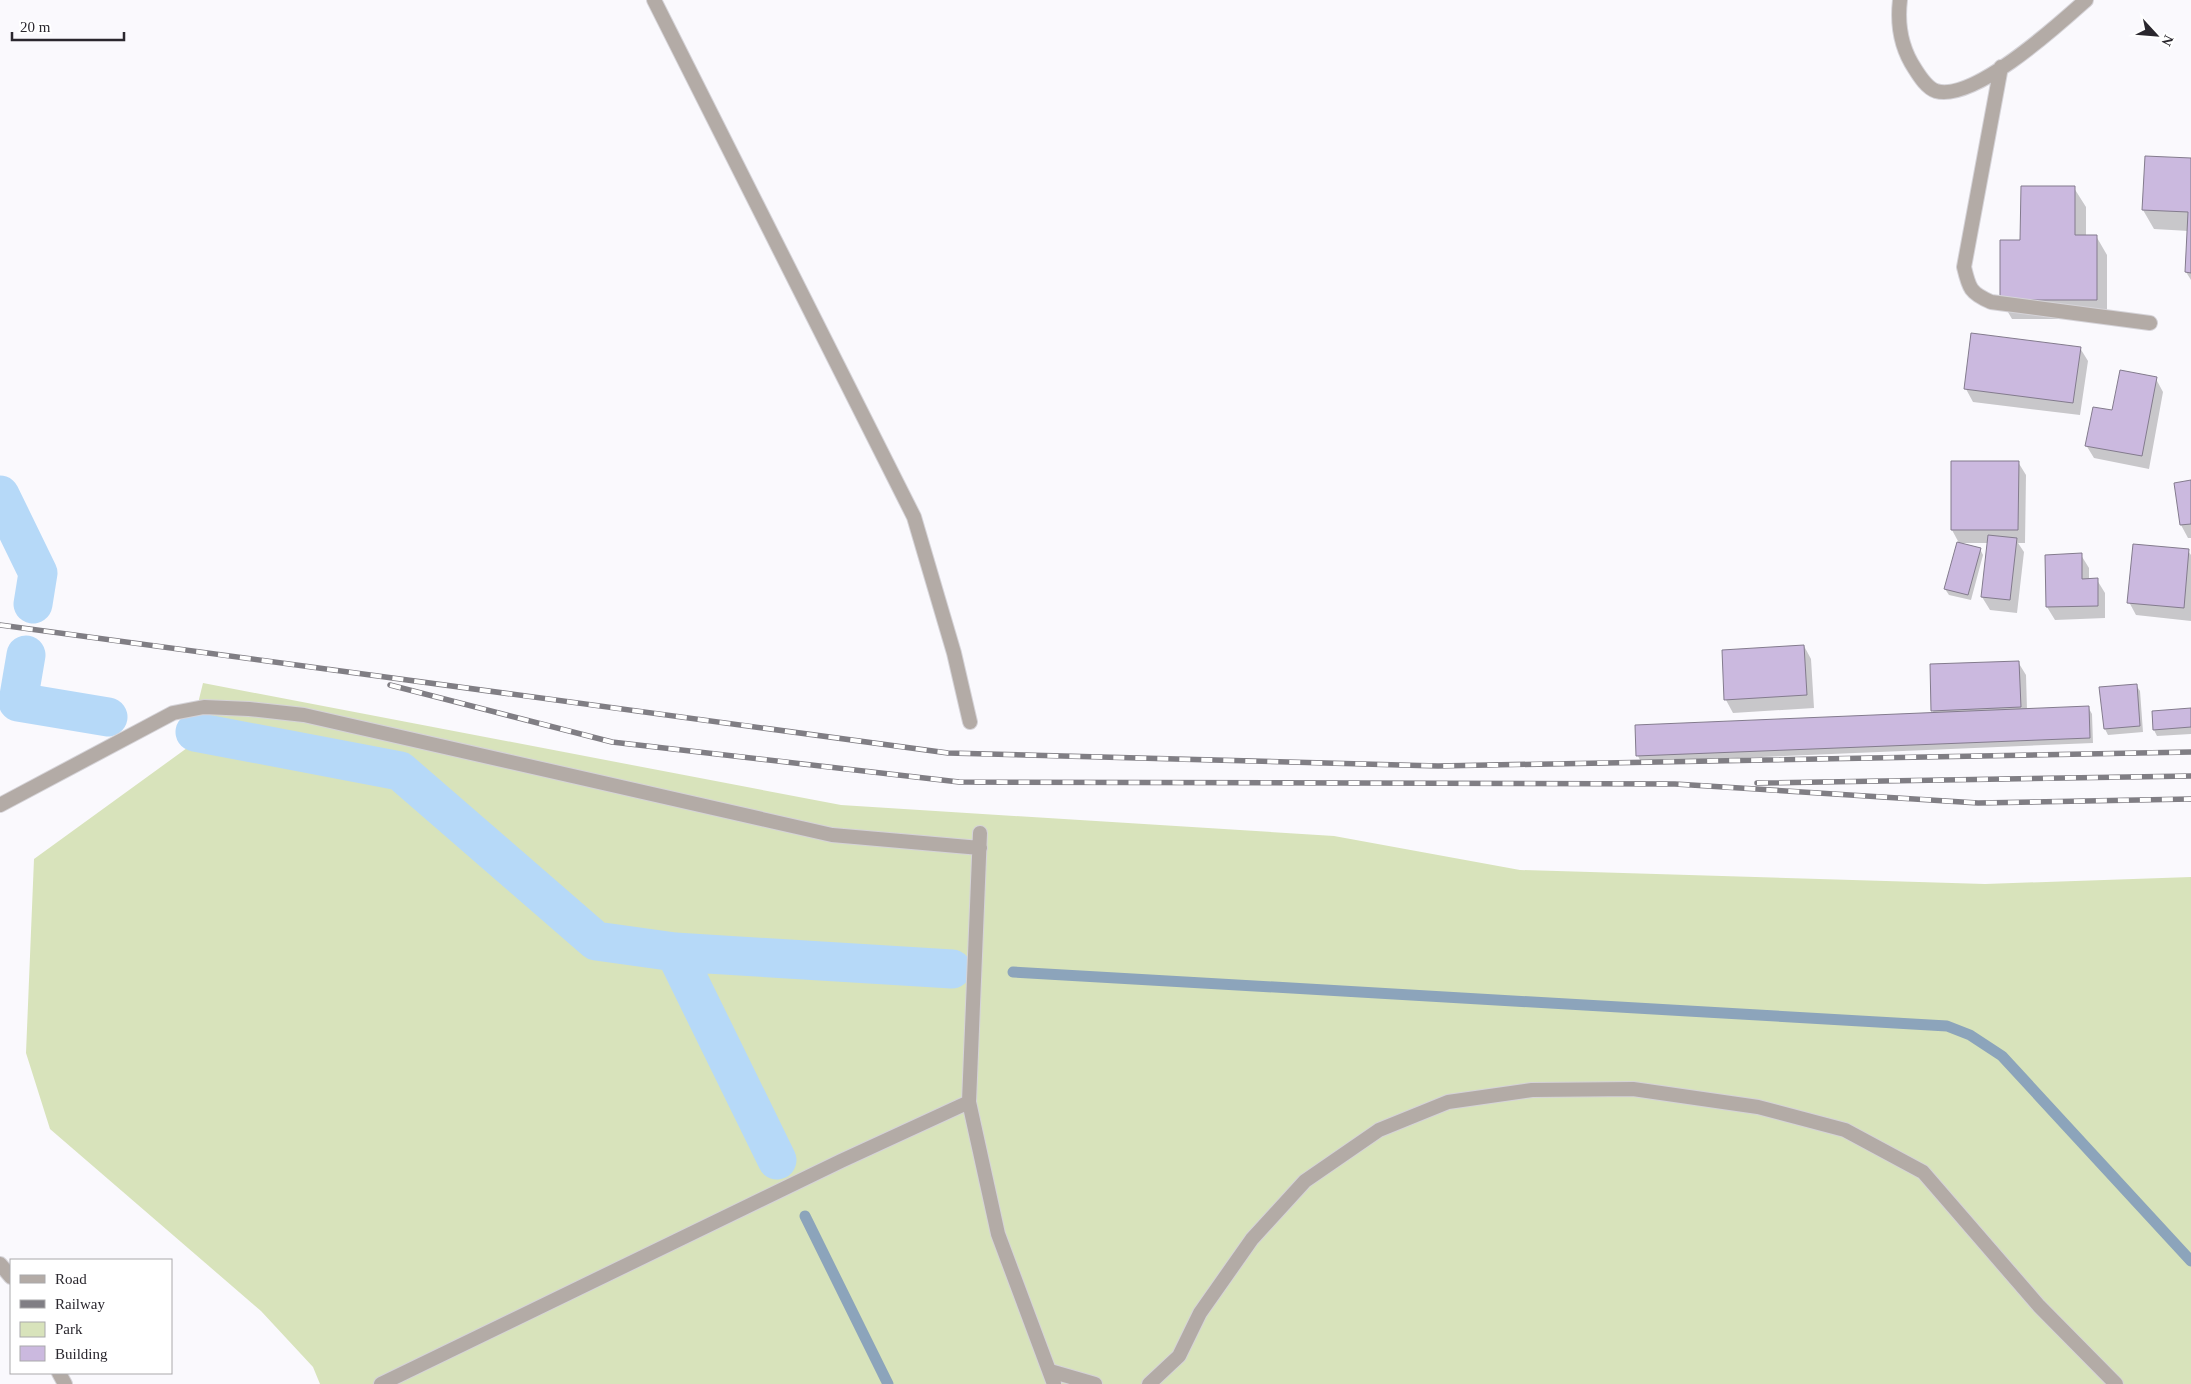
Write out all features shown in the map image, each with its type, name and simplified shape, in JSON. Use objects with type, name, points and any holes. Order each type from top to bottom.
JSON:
[{"type":"street","points":[[654,0],[914,517],[954,653],[970,722]]},
{"type":"street","points":[[1900,0],[1901,42],[1922,80],[1934,91],[1953,92],[1974,85],[2046,36],[2086,0]]},
{"type":"street","points":[[2001,67],[1964,267],[1970,288],[1978,297],[1991,302],[2150,323]]},
{"type":"street","points":[[0,805],[173,714],[204,707],[248,709],[304,715],[832,835],[980,848]]},
{"type":"street","points":[[980,833],[969,1102],[998,1234],[1052,1378],[1095,1384]]},
{"type":"street","points":[[1149,1384],[1179,1356],[1200,1313],[1252,1239],[1305,1181],[1379,1130],[1448,1102],[1532,1090],[1633,1089],[1758,1106],[1845,1130],[1923,1172],[2039,1306],[2116,1384]]},
{"type":"street","points":[[381,1384],[841,1161],[969,1102]]},
{"type":"street","points":[[0,1264],[10,1276]]},
{"type":"green space","points":[[203,683],[841,805],[1334,836],[1520,870],[1985,884],[2191,877],[2191,1384],[320,1384],[313,1367],[261,1311],[50,1129],[26,1053],[34,859],[187,748]]},
{"type":"building","points":[[2145,156],[2191,158],[2191,273],[2185,272],[2188,212],[2142,210]]},
{"type":"building","points":[[2021,186],[2075,186],[2075,235],[2097,235],[2097,300],[2000,300],[2000,240],[2020,240]]},
{"type":"building","points":[[1971,333],[2081,347],[2073,403],[1964,389]]},
{"type":"building","points":[[2120,370],[2157,377],[2142,456],[2085,446],[2093,407],[2112,410]]},
{"type":"building","points":[[1951,461],[2019,461],[2018,530],[1951,530]]},
{"type":"building","points":[[2191,480],[2191,524],[2180,525],[2174,483]]},
{"type":"building","points":[[1988,535],[2017,538],[2010,600],[1981,597]]},
{"type":"building","points":[[1957,542],[1981,548],[1968,595],[1944,589]]},
{"type":"building","points":[[2133,544],[2189,549],[2184,608],[2127,603]]},
{"type":"building","points":[[2082,553],[2082,579],[2098,578],[2098,606],[2046,607],[2045,555]]},
{"type":"building","points":[[1804,645],[1807,695],[1724,700],[1722,650]]},
{"type":"building","points":[[2019,661],[2021,707],[1931,711],[1930,664]]},
{"type":"building","points":[[2137,684],[2140,726],[2104,729],[2099,687]]},
{"type":"building","points":[[2089,706],[2090,738],[1636,756],[1635,725]]},
{"type":"building","points":[[2191,708],[2191,727],[2153,730],[2152,711]]},
{"type":"waterway","points":[[0,495],[38,573],[33,604]]},
{"type":"waterway","points":[[26,655],[18,702],[108,717]]},
{"type":"waterway","points":[[195,732],[400,771],[596,941],[675,952],[952,969]]},
{"type":"waterway","points":[[675,952],[777,1160]]},
{"type":"waterway","points":[[1013,972],[1947,1026],[1970,1035],[2002,1056],[2191,1261]]},
{"type":"waterway","points":[[805,1216],[888,1384]]},
{"type":"railway","points":[[0,625],[948,753],[1438,766],[2191,752]]},
{"type":"railway","points":[[390,685],[612,742],[959,782],[1675,784],[1978,803],[2191,799]]},
{"type":"railway","points":[[1757,783],[2191,776]]}]
